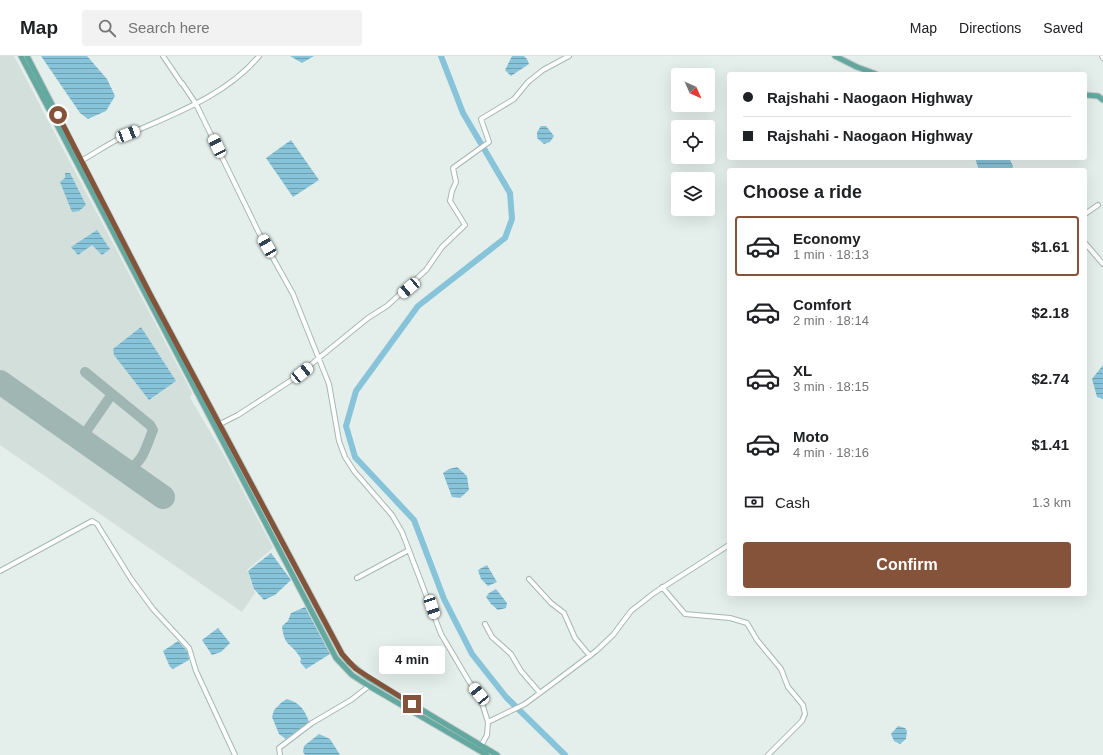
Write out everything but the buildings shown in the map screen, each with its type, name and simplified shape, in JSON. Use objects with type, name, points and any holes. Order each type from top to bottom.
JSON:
[{"type":"main road","points":[[21,56],[223,436],[342,654],[356,669],[497,755]]},
{"type":"main road","points":[[27,56],[220,424],[223,436],[336,658],[352,675],[368,686],[487,755]]},
{"type":"main road","points":[[835,56],[871,72]]},
{"type":"main road","points":[[1087,95],[1098,96],[1103,100]]},
{"type":"main road","points":[[409,710],[412,704]]},
{"type":"street","points":[[163,56],[196,104],[259,233],[289,287],[329,384],[336,412],[339,441],[344,457],[354,471],[392,515],[402,532],[441,634],[466,676],[479,694],[488,722],[487,735],[481,746]]},
{"type":"street","points":[[81,161],[128,134],[196,104],[244,71],[259,56]]},
{"type":"street","points":[[220,424],[238,415],[270,395],[409,288],[426,270],[442,247],[465,225],[450,202],[452,191],[456,182],[452,168],[489,142],[481,119],[514,99],[528,82],[543,70],[569,56]]},
{"type":"street","points":[[182,83],[186,90]]},
{"type":"street","points":[[1087,213],[1098,205]]},
{"type":"street","points":[[1087,245],[1103,264]]},
{"type":"street","points":[[0,571],[92,521],[98,524],[131,578],[153,609],[189,648],[196,671],[235,755]]},
{"type":"street","points":[[488,722],[524,704],[540,693],[590,656],[613,635],[631,612],[662,587],[727,546]]},
{"type":"street","points":[[356,578],[408,550]]},
{"type":"street","points":[[529,579],[551,603],[564,614],[575,638],[590,656]]},
{"type":"street","points":[[662,587],[685,614],[730,618],[747,623],[757,640],[781,669],[788,687],[803,705],[805,714],[802,721],[768,755]]},
{"type":"street","points":[[485,624],[492,637],[511,654],[521,670],[540,693]]},
{"type":"street","points":[[280,755],[279,748],[312,723],[351,700],[368,686]]},
{"type":"shaded area","points":[[0,56],[14,56],[192,393],[190,398],[224,455],[273,548],[247,570],[255,593],[242,612],[0,445]]},
{"type":"water","points":[[41,56],[87,56],[107,79],[115,96],[106,111],[88,119],[80,113]]},
{"type":"water","points":[[290,56],[314,56],[302,63]]},
{"type":"water","points":[[512,56],[524,56],[529,64],[511,76],[505,70]]},
{"type":"water","points":[[541,126],[546,126],[554,136],[550,142],[544,144],[537,138],[537,132]]},
{"type":"water","points":[[291,140],[319,180],[293,197],[266,158]]},
{"type":"water","points":[[976,160],[1010,160],[1013,166],[1012,168],[978,168]]},
{"type":"water","points":[[65,173],[70,173],[86,205],[79,211],[72,212],[60,182],[65,178]]},
{"type":"water","points":[[97,230],[110,249],[102,255],[92,245],[78,255],[71,247]]},
{"type":"water","points":[[141,327],[176,381],[149,400],[114,355],[113,349]]},
{"type":"water","points":[[1103,365],[1103,399],[1097,397],[1092,379]]},
{"type":"water","points":[[457,467],[467,476],[469,490],[460,498],[452,497],[443,473],[449,469]]},
{"type":"water","points":[[271,553],[291,580],[275,595],[264,600],[254,589],[248,571]]},
{"type":"water","points":[[487,565],[497,582],[488,586],[481,579],[478,570]]},
{"type":"water","points":[[496,589],[507,603],[506,608],[498,610],[486,597],[489,593]]},
{"type":"water","points":[[305,607],[330,654],[306,669],[300,662],[301,659],[298,654],[287,642],[282,626],[288,621],[291,613]]},
{"type":"water","points":[[218,628],[230,643],[221,652],[212,655],[202,640]]},
{"type":"water","points":[[178,641],[188,652],[189,660],[173,669],[170,667],[163,651]]},
{"type":"water","points":[[287,699],[301,708],[306,714],[309,722],[286,739],[279,734],[272,717],[274,710]]},
{"type":"water","points":[[898,726],[905,728],[907,731],[906,739],[900,744],[894,741],[891,734]]},
{"type":"water","points":[[319,734],[330,739],[340,755],[305,755],[303,752],[304,746]]},
{"type":"waterway","points":[[441,56],[463,113],[510,193],[512,219],[505,238],[418,306],[356,391],[346,426],[355,457],[414,520],[444,599],[472,654],[506,697],[565,755]]},
{"type":"taxiway","points":[[85,372],[150,425],[153,430],[140,459],[131,468],[125,470]]},
{"type":"taxiway","points":[[81,439],[112,394]]},
{"type":"runway","points":[[0,382],[163,497]]},
{"type":"route","points":[[58,115],[151,296],[342,654],[348,662],[367,677],[412,704]]}]
